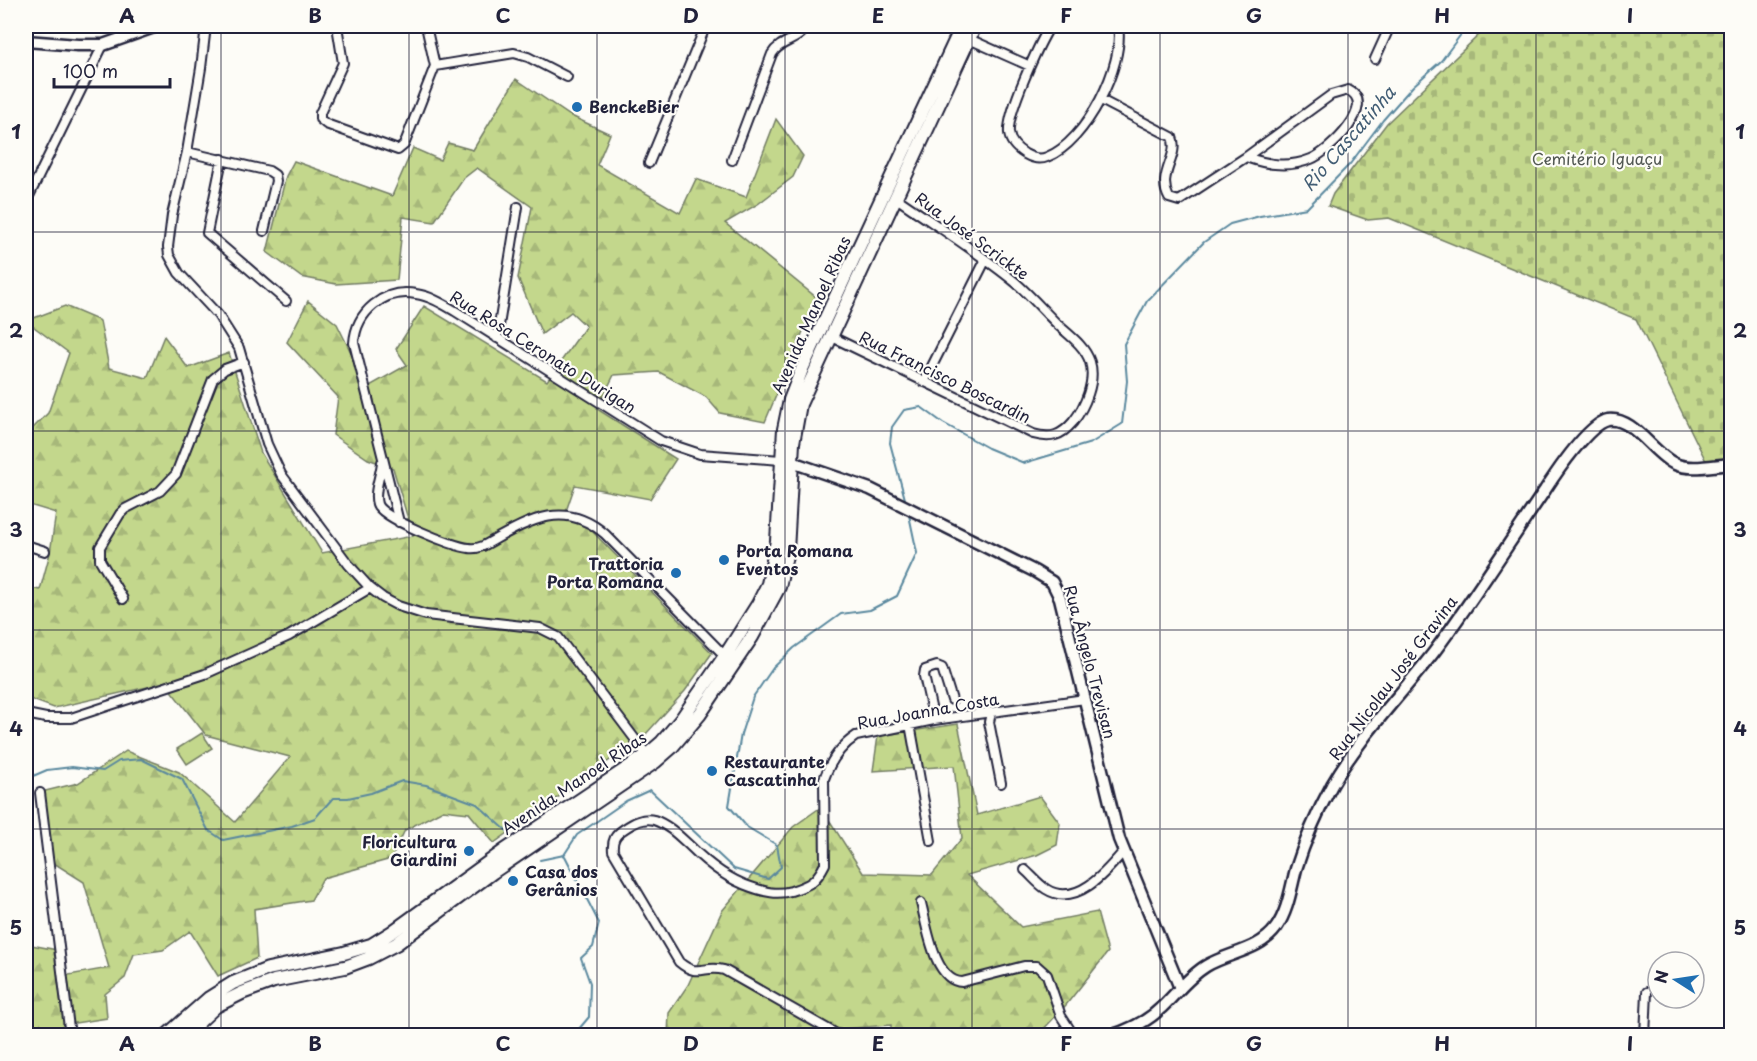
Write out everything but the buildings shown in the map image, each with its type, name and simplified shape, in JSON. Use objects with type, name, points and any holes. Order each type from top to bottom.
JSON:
[{"type":"main road","points":[[26,41],[104,45],[157,26]]},
{"type":"main road","points":[[655,26],[669,26]]},
{"type":"main road","points":[[964,26],[969,39]]},
{"type":"main road","name":"Avenida Manoel Ribas","points":[[166,1035],[209,998],[233,983],[268,969],[371,945],[491,867],[505,864],[687,731],[760,623],[779,587],[788,552],[786,413],[813,346],[952,47],[964,26]]},
{"type":"main road","name":"Avenida Manoel Ribas","points":[[184,1035],[216,1006],[242,993],[274,981],[345,967],[396,944],[491,867],[504,851],[651,759],[680,721],[759,604],[771,572],[777,541],[786,460],[797,417],[811,377],[975,26]]},
{"type":"main road","points":[[949,82],[956,53],[952,47]]},
{"type":"main road","points":[[893,174],[891,190],[895,197]]},
{"type":"main road","points":[[882,199],[886,204],[886,216]]},
{"type":"main road","points":[[830,336],[827,324],[833,304]]},
{"type":"main road","points":[[811,377],[818,351],[813,346]]},
{"type":"main road","name":"Rua Nicolau José Gravina","points":[[1110,1035],[1147,1019],[1207,965],[1263,941],[1277,927],[1285,909],[1304,847],[1326,797],[1342,770],[1439,645],[1561,466],[1595,426],[1610,420],[1626,424],[1667,460],[1676,465],[1696,467],[1731,464]]},
{"type":"main road","name":"Rua Ângelo Trevisan","points":[[786,460],[860,485],[895,501],[1052,582],[1060,598],[1123,852],[1180,987]]},
{"type":"main road","points":[[721,682],[728,662],[725,656]]},
{"type":"main road","points":[[504,851],[502,857],[505,864]]},
{"type":"street","points":[[206,26],[186,154],[172,216],[169,255],[179,273],[225,325],[239,348],[267,444],[281,474],[349,565],[370,588],[398,606],[426,615],[529,626],[551,632],[563,643],[651,759]]},
{"type":"street","points":[[337,26],[343,63],[320,113],[320,119],[336,128],[396,150],[401,150],[404,145],[435,66],[426,26]]},
{"type":"street","points":[[649,163],[704,26]]},
{"type":"street","points":[[732,160],[772,54],[781,44],[801,35],[806,26]]},
{"type":"street","points":[[1050,26],[1030,66],[1016,104],[1009,133],[1012,143],[1019,150],[1030,157],[1039,159],[1062,148],[1101,100],[1119,47],[1118,26]]},
{"type":"street","points":[[1375,59],[1390,26]]},
{"type":"street","points":[[969,39],[1030,66]]},
{"type":"street","points":[[26,202],[104,45]]},
{"type":"street","points":[[435,66],[514,53],[528,57],[567,77]]},
{"type":"street","points":[[1101,100],[1172,137],[1173,150],[1164,183],[1169,198],[1179,201],[1246,157],[1331,95],[1348,90],[1357,97],[1358,106],[1350,123],[1321,155],[1309,160],[1279,165],[1265,164],[1246,157]]},
{"type":"street","points":[[186,154],[269,171],[275,175],[276,181],[264,231]]},
{"type":"street","points":[[222,162],[207,233],[286,301]]},
{"type":"street","name":"Rua José Scrickte","points":[[895,197],[1021,288],[1078,344],[1090,362],[1089,389],[1081,410],[1069,426],[1050,438]]},
{"type":"street","points":[[497,338],[518,207]]},
{"type":"street","points":[[924,382],[985,261]]},
{"type":"street","name":"Rua Rosa Ceronato Durigan","points":[[399,522],[355,353],[355,334],[363,314],[381,300],[404,293],[416,294],[441,303],[661,441],[700,454],[786,460]]},
{"type":"street","name":"Rua Francisco Boscardin","points":[[830,336],[1025,431],[1050,438]]},
{"type":"street","points":[[123,599],[100,560],[100,547],[125,509],[160,491],[176,474],[213,379],[225,369],[243,362]]},
{"type":"street","points":[[382,456],[377,504],[385,514],[399,522],[462,547],[476,549],[530,521],[546,516],[568,516],[587,522],[605,534],[725,656]]},
{"type":"street","points":[[26,545],[45,551]]},
{"type":"street","points":[[31,715],[46,718],[71,718],[205,674],[289,636],[370,588]]},
{"type":"street","points":[[934,720],[924,676],[925,670],[937,666],[942,668],[952,699]]},
{"type":"street","name":"Rua Joanna Costa","points":[[840,1035],[724,970],[711,968],[695,972],[678,962],[613,851],[612,844],[615,837],[638,821],[655,820],[670,828],[734,882],[761,891],[781,894],[810,885],[819,876],[825,864],[824,779],[828,766],[846,742],[856,736],[910,724],[1085,699]]},
{"type":"street","points":[[991,712],[989,722],[1001,783]]},
{"type":"street","points":[[910,724],[931,841]]},
{"type":"street","points":[[40,793],[70,1035]]},
{"type":"street","points":[[1025,870],[1047,890],[1056,894],[1076,892],[1088,887],[1099,878],[1123,852]]},
{"type":"street","points":[[921,903],[937,961],[947,978],[954,982],[962,982],[1024,966],[1037,966],[1047,975],[1061,1016],[1074,1035]]},
{"type":"street","points":[[1645,1035],[1646,1010]]},
{"type":"green space","name":"Cemitério Iguaçu","points":[[1485,26],[1731,26],[1731,459],[1706,461],[1636,319],[1389,218],[1368,220],[1328,206],[1333,194],[1387,123],[1484,30]]},
{"type":"green space","points":[[516,79],[569,115],[610,134],[597,165],[680,213],[696,179],[746,197],[776,119],[803,156],[793,177],[758,204],[725,223],[817,298],[765,422],[720,413],[706,397],[659,372],[614,375],[597,409],[676,459],[650,499],[575,485],[564,517],[590,529],[712,653],[685,691],[645,735],[494,843],[469,813],[443,810],[405,830],[391,859],[323,878],[311,900],[254,909],[257,958],[218,976],[190,931],[163,950],[134,954],[125,978],[105,994],[107,1018],[69,1024],[63,976],[109,968],[84,882],[49,860],[41,792],[78,783],[126,751],[179,772],[235,822],[290,757],[206,735],[165,683],[54,708],[30,699],[26,702],[26,587],[40,590],[50,553],[56,513],[26,504],[26,435],[48,413],[69,353],[26,321],[65,306],[100,321],[109,368],[147,378],[164,336],[188,368],[229,353],[261,453],[322,553],[413,536],[393,468],[368,459],[333,435],[338,397],[287,342],[308,301],[337,324],[368,387],[407,365],[396,349],[424,306],[547,381],[586,326],[571,312],[542,334],[518,278],[532,207],[477,168],[464,178],[434,222],[403,217],[397,280],[336,284],[301,277],[267,252],[286,176],[294,161],[392,196],[413,148],[440,160],[448,143],[473,150]]},
{"type":"green space","points":[[958,724],[977,815],[1040,796],[1060,823],[1057,845],[1037,855],[967,875],[1021,927],[1097,912],[1108,952],[1066,1005],[1039,1034],[891,1035],[891,1025],[828,1030],[830,1036],[668,1036],[669,1013],[688,985],[722,911],[793,827],[821,807],[863,873],[932,875],[962,838],[954,766],[873,771],[878,736]]},
{"type":"green space","points":[[202,733],[212,748],[187,764],[177,749]]},
{"type":"green space","points":[[26,944],[57,950],[66,1026],[26,1035]]},
{"type":"waterway","name":"Rio Cascatinha","points":[[905,499],[890,443],[892,427],[904,410],[921,407],[943,423],[988,448],[1024,463],[1091,443],[1122,424],[1127,381],[1124,344],[1147,301],[1204,242],[1230,224],[1307,208],[1350,164],[1383,120],[1413,86],[1441,61],[1462,33],[1464,26]]},
{"type":"waterway","name":"Rio Cascatinha","points":[[540,860],[564,855],[577,835],[626,801],[650,790],[734,869],[768,879],[781,867],[777,845],[747,827],[729,806],[741,734],[753,697],[773,668],[794,648],[841,614],[870,610],[897,596],[917,553],[909,515]]},
{"type":"waterway","name":"Rio Cascatinha","points":[[26,779],[47,770],[72,767],[103,771],[119,761],[141,759],[182,779],[208,830],[223,840],[292,826],[315,818],[333,798],[348,798],[371,793],[402,781],[426,785],[477,804],[507,831]]},
{"type":"waterway","points":[[565,856],[599,923],[593,947],[581,958],[590,983],[589,1017],[573,1036]]},
{"type":"place","name":"BenckeBier","points":[[577,107]]},
{"type":"place","name":"Porta Romana Eventos","points":[[724,560]]},
{"type":"place","name":"Trattoria Porta Romana","points":[[676,573]]},
{"type":"place","name":"Restaurante Cascatinha","points":[[712,771]]},
{"type":"place","name":"Floricultura Giardini","points":[[469,851]]},
{"type":"place","name":"Casa dos Gerânios","points":[[513,881]]}]
